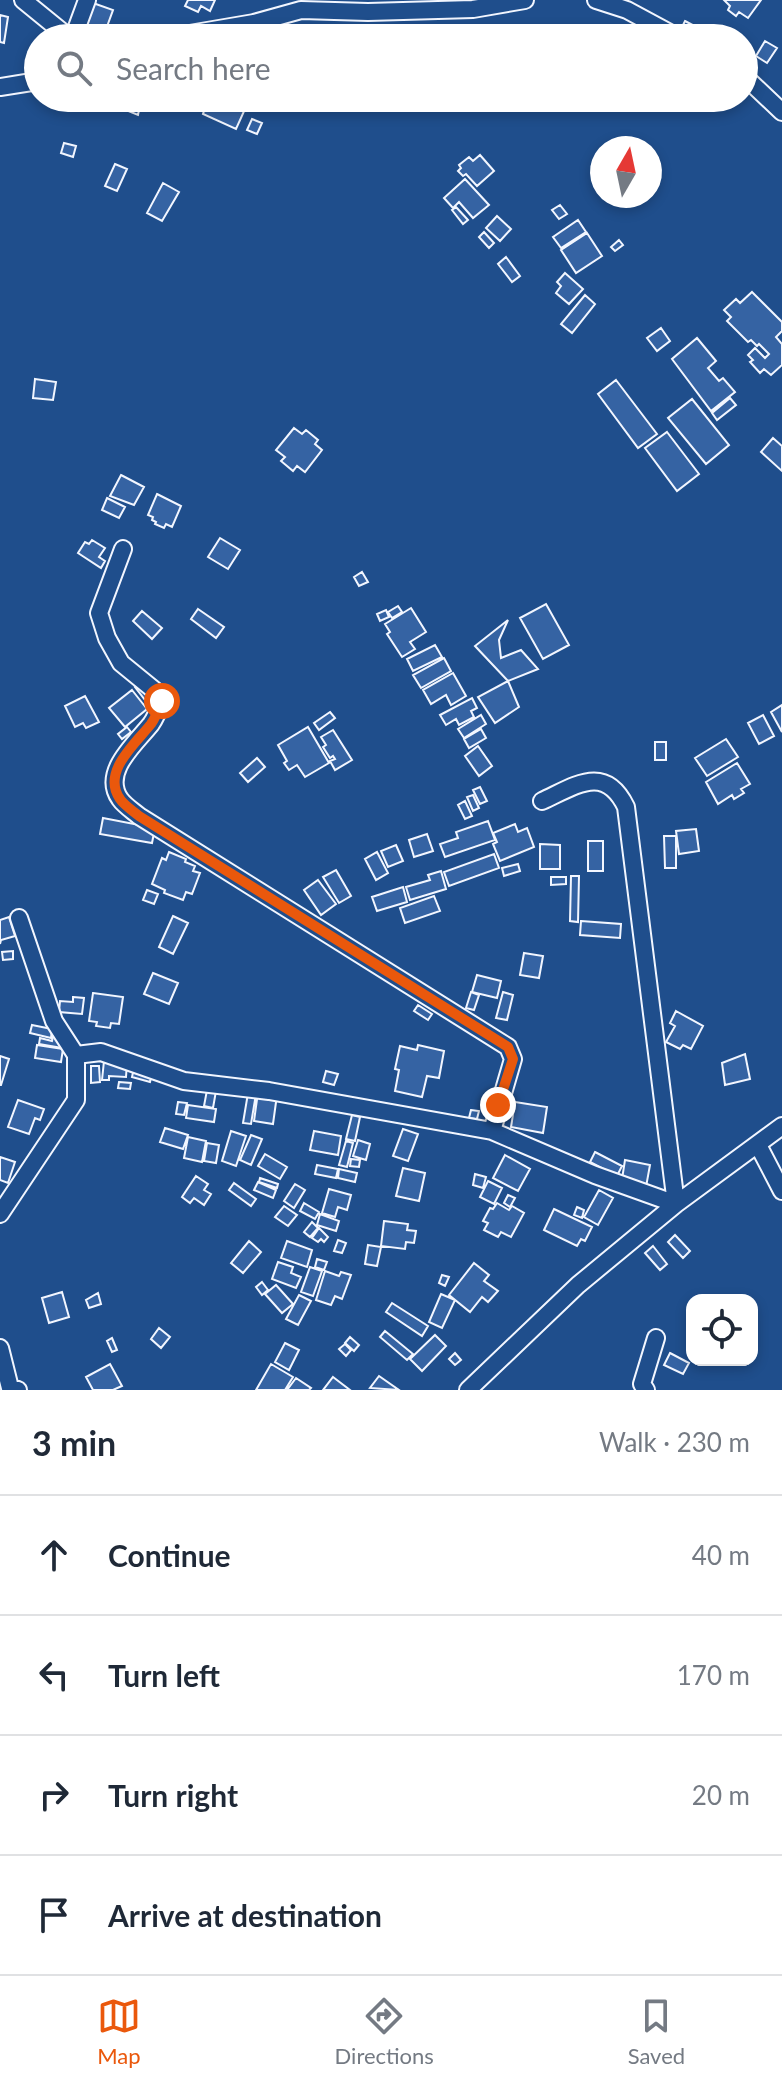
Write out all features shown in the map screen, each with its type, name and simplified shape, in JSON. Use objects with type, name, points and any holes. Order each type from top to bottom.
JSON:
[{"type":"street","points":[[23,0],[52,24]]},
{"type":"street","points":[[78,24],[87,0]]},
{"type":"street","points":[[248,24],[301,10],[460,10],[525,0]]},
{"type":"street","points":[[596,0],[627,10],[653,24]]},
{"type":"street","points":[[0,87],[24,83]]},
{"type":"street","points":[[758,89],[782,112]]},
{"type":"street","points":[[123,549],[99,613],[107,638],[121,663],[159,694],[162,701],[152,723],[133,743],[116,773],[119,798],[139,816],[508,1047],[513,1059],[492,1131]]},
{"type":"street","points":[[542,801],[594,781],[610,784],[626,807],[676,1204]]},
{"type":"street","points":[[0,1214],[76,1100],[76,1055],[54,1021],[19,918]]},
{"type":"street","points":[[76,1055],[101,1052],[184,1081],[269,1091],[492,1131],[595,1175],[676,1204]]},
{"type":"street","points":[[468,1390],[578,1285],[676,1204],[782,1126]]},
{"type":"street","points":[[758,1145],[782,1191]]},
{"type":"street","points":[[646,1390],[642,1384],[656,1338]]},
{"type":"street","points":[[0,1348],[12,1389]]},
{"type":"building","points":[[188,0],[215,0],[210,11],[201,6],[198,12],[185,6]]},
{"type":"building","points":[[724,0],[761,0],[748,18],[739,12],[736,16],[728,10],[730,6]]},
{"type":"building","points":[[93,3],[113,10],[108,24],[85,24]]},
{"type":"building","points":[[0,15],[8,17],[4,43],[0,42]]},
{"type":"building","points":[[765,41],[777,48],[767,63],[758,57]]},
{"type":"building","points":[[204,112],[244,112],[236,129]]},
{"type":"building","points":[[252,119],[262,123],[257,134],[247,130]]},
{"type":"building","points":[[64,143],[76,146],[73,157],[61,153]]},
{"type":"building","points":[[480,155],[494,171],[477,186],[466,174],[463,176],[458,171],[461,168],[459,165],[469,157],[473,161]]},
{"type":"building","points":[[115,164],[127,169],[117,191],[105,186]]},
{"type":"building","points":[[465,179],[489,205],[473,218],[459,202],[453,208],[444,198]]},
{"type":"building","points":[[163,183],[179,192],[162,221],[147,213]]},
{"type":"building","points":[[560,205],[567,214],[559,219],[552,210]]},
{"type":"building","points":[[456,207],[468,220],[463,224],[452,210]]},
{"type":"building","points":[[497,216],[511,229],[500,241],[486,228]]},
{"type":"building","points":[[578,220],[586,232],[561,248],[553,237]]},
{"type":"building","points":[[484,232],[494,243],[489,248],[479,237]]},
{"type":"building","points":[[587,233],[602,256],[576,273],[561,250]]},
{"type":"building","points":[[619,240],[623,245],[615,251],[611,247]]},
{"type":"building","points":[[506,257],[520,276],[512,282],[498,264]]},
{"type":"building","points":[[565,273],[583,289],[569,304],[556,293],[561,286],[557,282]]},
{"type":"building","points":[[752,292],[782,322],[782,331],[776,337],[782,344],[782,365],[771,375],[764,369],[760,373],[748,355],[755,348],[765,358],[769,354],[759,344],[757,346],[751,340],[748,342],[727,321],[731,317],[724,310],[736,299],[740,303]]},
{"type":"building","points":[[585,295],[595,304],[572,333],[561,324]]},
{"type":"building","points":[[661,328],[670,341],[657,351],[647,338]]},
{"type":"building","points":[[697,338],[716,361],[708,368],[719,381],[723,378],[735,392],[711,411],[672,359]]},
{"type":"building","points":[[35,379],[56,382],[53,400],[33,398]]},
{"type":"building","points":[[616,380],[657,434],[638,448],[598,394]]},
{"type":"building","points":[[730,398],[736,405],[717,420],[712,413]]},
{"type":"building","points":[[692,399],[729,445],[706,464],[668,418]]},
{"type":"building","points":[[294,428],[302,434],[306,430],[318,440],[315,444],[322,450],[305,472],[297,466],[293,471],[281,461],[285,457],[276,450]]},
{"type":"building","points":[[667,432],[699,474],[677,491],[645,448]]},
{"type":"building","points":[[773,438],[782,446],[782,471],[761,452]]},
{"type":"building","points":[[121,475],[144,487],[134,505],[110,496]]},
{"type":"building","points":[[157,494],[181,506],[172,527],[155,524],[153,517],[148,515]]},
{"type":"building","points":[[107,498],[125,507],[119,518],[102,510]]},
{"type":"building","points":[[220,538],[240,550],[228,569],[208,557]]},
{"type":"building","points":[[92,540],[105,548],[99,557],[105,561],[101,568],[78,553],[85,542],[89,544]]},
{"type":"building","points":[[362,572],[368,582],[359,586],[354,577]]},
{"type":"building","points":[[546,604],[569,645],[543,659],[520,618]]},
{"type":"building","points":[[398,606],[402,612],[392,618],[388,612]]},
{"type":"building","points":[[411,608],[426,632],[410,642],[415,649],[402,657],[387,634],[390,632],[385,624]]},
{"type":"building","points":[[198,609],[224,627],[216,638],[191,619]]},
{"type":"building","points":[[386,610],[389,617],[380,621],[377,614]]},
{"type":"building","points":[[142,611],[162,628],[152,639],[133,621]]},
{"type":"building","points":[[508,620],[499,640],[501,658],[521,650],[538,669],[508,681],[475,646]]},
{"type":"building","points":[[435,645],[442,657],[413,671],[407,659]]},
{"type":"building","points":[[444,658],[451,671],[421,688],[413,675]]},
{"type":"building","points":[[453,673],[466,696],[451,705],[446,695],[431,704],[423,690]]},
{"type":"building","points":[[508,681],[519,707],[495,723],[478,697]]},
{"type":"building","points":[[143,682],[157,699],[153,703],[148,697],[145,700],[135,687]]},
{"type":"building","points":[[132,690],[147,709],[125,727],[109,708]]},
{"type":"building","points":[[85,696],[99,722],[86,728],[83,723],[75,727],[65,706]]},
{"type":"building","points":[[472,698],[477,708],[471,711],[474,717],[459,725],[456,719],[446,725],[440,715]]},
{"type":"building","points":[[782,705],[782,732],[771,712]]},
{"type":"building","points":[[330,712],[335,718],[319,730],[314,723]]},
{"type":"building","points":[[481,715],[486,724],[464,738],[458,729]]},
{"type":"building","points":[[763,715],[774,736],[759,744],[748,723]]},
{"type":"building","points":[[127,727],[131,732],[122,739],[118,734]]},
{"type":"building","points":[[308,727],[329,763],[305,777],[297,765],[289,770],[278,745]]},
{"type":"building","points":[[481,729],[486,738],[469,748],[464,739]]},
{"type":"building","points":[[333,730],[352,760],[335,770],[330,761],[335,759],[333,756],[330,758],[323,747],[326,745],[321,737]]},
{"type":"building","points":[[726,739],[738,757],[707,776],[695,758]]},
{"type":"building","points":[[655,742],[666,742],[666,760],[655,760]]},
{"type":"building","points":[[478,746],[492,766],[479,776],[465,756]]},
{"type":"building","points":[[257,758],[265,767],[248,782],[240,773]]},
{"type":"building","points":[[737,763],[750,784],[741,789],[744,793],[734,799],[732,795],[718,804],[706,782]]},
{"type":"building","points":[[480,787],[487,801],[480,804],[473,790]]},
{"type":"building","points":[[473,795],[479,808],[473,811],[467,797]]},
{"type":"building","points":[[465,801],[472,816],[465,819],[458,805]]},
{"type":"building","points":[[103,818],[155,828],[152,843],[100,834]]},
{"type":"building","points":[[488,821],[495,840],[445,857],[440,844],[458,838],[456,832]]},
{"type":"building","points":[[515,824],[518,832],[527,828],[534,847],[500,861],[493,844],[497,842],[493,833]]},
{"type":"building","points":[[696,829],[699,851],[679,854],[676,831]]},
{"type":"building","points":[[427,834],[433,851],[414,857],[409,840]]},
{"type":"building","points":[[664,836],[676,836],[676,868],[665,868]]},
{"type":"building","points":[[588,841],[603,841],[603,871],[588,871]]},
{"type":"building","points":[[540,844],[560,845],[560,869],[540,869]]},
{"type":"building","points":[[396,845],[403,861],[388,867],[381,851]]},
{"type":"building","points":[[169,852],[186,859],[185,862],[195,866],[193,871],[200,873],[192,894],[186,892],[183,900],[164,893],[165,890],[152,884],[162,858],[166,860]]},
{"type":"building","points":[[377,852],[388,873],[376,880],[365,859]]},
{"type":"building","points":[[494,854],[499,868],[449,886],[444,872]]},
{"type":"building","points":[[518,864],[520,871],[504,876],[502,868]]},
{"type":"building","points":[[336,870],[351,896],[339,903],[323,877]]},
{"type":"building","points":[[441,871],[446,889],[410,900],[406,887],[430,880],[428,875]]},
{"type":"building","points":[[571,876],[579,876],[578,922],[570,921]]},
{"type":"building","points":[[551,877],[566,877],[566,884],[551,885]]},
{"type":"building","points":[[318,880],[336,904],[321,915],[304,890]]},
{"type":"building","points":[[403,887],[407,902],[377,911],[372,897]]},
{"type":"building","points":[[147,890],[158,894],[154,904],[143,900]]},
{"type":"building","points":[[434,896],[440,911],[405,923],[400,908]]},
{"type":"building","points":[[173,916],[188,923],[173,954],[159,947]]},
{"type":"building","points":[[9,917],[15,936],[1,940],[0,944],[0,920]]},
{"type":"building","points":[[581,921],[621,924],[620,938],[580,935]]},
{"type":"building","points":[[13,951],[13,959],[3,960],[2,952]]},
{"type":"building","points":[[524,953],[543,956],[539,978],[520,975]]},
{"type":"building","points":[[153,973],[178,983],[169,1004],[144,994]]},
{"type":"building","points":[[477,975],[501,981],[497,998],[472,992]]},
{"type":"building","points":[[471,992],[479,995],[474,1010],[466,1008]]},
{"type":"building","points":[[503,992],[513,995],[507,1020],[496,1018]]},
{"type":"building","points":[[93,993],[123,997],[119,1024],[111,1023],[110,1028],[96,1026],[97,1022],[89,1021]]},
{"type":"building","points":[[73,997],[84,998],[82,1014],[59,1012],[60,1001],[73,1002]]},
{"type":"building","points":[[418,1005],[432,1014],[428,1020],[414,1011]]},
{"type":"building","points":[[676,1011],[703,1026],[691,1049],[683,1045],[680,1049],[666,1042],[675,1026],[670,1023]]},
{"type":"building","points":[[32,1025],[52,1029],[51,1038],[30,1033]]},
{"type":"building","points":[[54,1032],[63,1042],[62,1048],[39,1044],[40,1038],[52,1041]]},
{"type":"building","points":[[37,1045],[63,1049],[61,1062],[35,1058]]},
{"type":"building","points":[[418,1045],[444,1051],[439,1078],[427,1076],[422,1097],[395,1091],[399,1070],[395,1069],[400,1046],[417,1050]]},
{"type":"building","points":[[745,1054],[750,1079],[725,1085],[722,1063]]},
{"type":"building","points":[[0,1056],[9,1059],[1,1085],[0,1085]]},
{"type":"building","points":[[104,1061],[127,1063],[126,1077],[109,1076],[109,1080],[102,1080]]},
{"type":"building","points":[[91,1066],[99,1066],[100,1082],[91,1083]]},
{"type":"building","points":[[134,1068],[152,1074],[150,1082],[132,1077]]},
{"type":"building","points":[[326,1071],[338,1074],[334,1085],[323,1082]]},
{"type":"building","points":[[119,1082],[131,1083],[130,1089],[118,1088]]},
{"type":"building","points":[[207,1090],[216,1091],[213,1108],[204,1106]]},
{"type":"building","points":[[258,1092],[277,1095],[273,1124],[254,1121]]},
{"type":"building","points":[[248,1093],[256,1094],[251,1124],[243,1123]]},
{"type":"building","points":[[18,1100],[44,1109],[40,1120],[35,1118],[29,1134],[8,1127]]},
{"type":"building","points":[[178,1102],[187,1103],[184,1115],[176,1114]]},
{"type":"building","points":[[515,1102],[547,1107],[543,1133],[511,1127]]},
{"type":"building","points":[[188,1105],[216,1109],[214,1122],[186,1118]]},
{"type":"building","points":[[471,1110],[479,1111],[477,1119],[469,1118]]},
{"type":"building","points":[[352,1115],[360,1117],[355,1141],[346,1139]]},
{"type":"building","points":[[165,1128],[188,1135],[183,1149],[160,1142]]},
{"type":"building","points":[[403,1129],[418,1134],[408,1161],[393,1156]]},
{"type":"building","points":[[231,1131],[246,1136],[236,1166],[222,1161]]},
{"type":"building","points":[[314,1131],[341,1136],[338,1155],[310,1150]]},
{"type":"building","points":[[251,1135],[262,1139],[251,1165],[240,1160]]},
{"type":"building","points":[[188,1137],[206,1141],[202,1162],[184,1158]]},
{"type":"building","points":[[358,1140],[370,1144],[366,1160],[353,1156]]},
{"type":"building","points":[[346,1141],[353,1143],[347,1167],[339,1165]]},
{"type":"building","points":[[207,1143],[219,1145],[216,1163],[204,1161]]},
{"type":"building","points":[[595,1152],[622,1166],[617,1176],[590,1162]]},
{"type":"building","points":[[265,1154],[287,1167],[280,1179],[258,1166]]},
{"type":"building","points":[[505,1155],[530,1169],[518,1191],[493,1178]]},
{"type":"building","points":[[0,1157],[15,1162],[8,1183],[0,1180]]},
{"type":"building","points":[[351,1159],[360,1160],[359,1167],[350,1166]]},
{"type":"building","points":[[625,1160],[650,1165],[646,1187],[622,1179]]},
{"type":"building","points":[[317,1165],[338,1169],[336,1178],[315,1174]]},
{"type":"building","points":[[403,1168],[425,1173],[419,1201],[396,1196]]},
{"type":"building","points":[[339,1169],[357,1173],[355,1182],[338,1178]]},
{"type":"building","points":[[475,1174],[486,1177],[483,1188],[473,1185]]},
{"type":"building","points":[[196,1176],[208,1184],[204,1190],[211,1194],[204,1205],[194,1198],[190,1203],[182,1197]]},
{"type":"building","points":[[260,1178],[278,1184],[277,1188],[259,1182]]},
{"type":"building","points":[[488,1181],[502,1188],[494,1204],[480,1197]]},
{"type":"building","points":[[258,1182],[276,1190],[273,1198],[254,1190]]},
{"type":"building","points":[[234,1183],[256,1199],[251,1206],[229,1190]]},
{"type":"building","points":[[295,1184],[305,1190],[294,1208],[284,1201]]},
{"type":"building","points":[[329,1189],[351,1195],[347,1210],[338,1207],[335,1217],[322,1213]]},
{"type":"building","points":[[599,1190],[613,1198],[598,1225],[584,1217]]},
{"type":"building","points":[[508,1195],[515,1198],[510,1207],[504,1203]]},
{"type":"building","points":[[304,1203],[319,1212],[315,1219],[300,1211]]},
{"type":"building","points":[[497,1203],[524,1213],[511,1237],[501,1232],[498,1237],[484,1230],[488,1223],[483,1221],[490,1208],[493,1209]]},
{"type":"building","points":[[284,1206],[297,1215],[288,1226],[275,1217]]},
{"type":"building","points":[[577,1207],[584,1210],[582,1218],[574,1215]]},
{"type":"building","points":[[554,1209],[592,1227],[585,1241],[581,1239],[577,1246],[544,1230]]},
{"type":"building","points":[[320,1214],[339,1221],[336,1231],[317,1225]]},
{"type":"building","points":[[384,1221],[408,1224],[407,1230],[416,1231],[414,1243],[406,1242],[405,1249],[381,1246]]},
{"type":"building","points":[[312,1222],[318,1228],[310,1237],[304,1232]]},
{"type":"building","points":[[319,1228],[328,1237],[324,1242],[312,1238]]},
{"type":"building","points":[[675,1235],[690,1251],[683,1258],[668,1242]]},
{"type":"building","points":[[338,1240],[346,1243],[342,1253],[334,1251]]},
{"type":"building","points":[[249,1241],[261,1252],[243,1273],[231,1263]]},
{"type":"building","points":[[287,1241],[312,1250],[307,1267],[281,1258]]},
{"type":"building","points":[[368,1245],[381,1247],[377,1266],[365,1264]]},
{"type":"building","points":[[653,1246],[667,1264],[660,1270],[645,1253]]},
{"type":"building","points":[[317,1259],[327,1262],[324,1270],[315,1267]]},
{"type":"building","points":[[278,1262],[293,1267],[291,1273],[301,1277],[296,1288],[272,1279]]},
{"type":"building","points":[[474,1263],[489,1275],[484,1281],[498,1291],[488,1302],[482,1297],[470,1312],[449,1295]]},
{"type":"building","points":[[310,1267],[322,1271],[313,1296],[301,1292]]},
{"type":"building","points":[[325,1271],[339,1276],[341,1272],[351,1275],[342,1299],[335,1296],[331,1305],[316,1300]]},
{"type":"building","points":[[442,1275],[449,1277],[445,1286],[439,1283]]},
{"type":"building","points":[[262,1282],[268,1290],[262,1295],[256,1287]]},
{"type":"building","points":[[276,1285],[293,1304],[282,1313],[265,1294]]},
{"type":"building","points":[[62,1292],[69,1317],[49,1323],[42,1298]]},
{"type":"building","points":[[98,1293],[101,1304],[89,1308],[86,1300]]},
{"type":"building","points":[[441,1294],[455,1300],[442,1328],[429,1322]]},
{"type":"building","points":[[299,1295],[311,1301],[298,1325],[286,1319]]},
{"type":"building","points":[[392,1303],[428,1326],[422,1336],[386,1312]]},
{"type":"building","points":[[159,1328],[170,1337],[161,1348],[151,1339]]},
{"type":"building","points":[[385,1331],[413,1354],[407,1360],[380,1337]]},
{"type":"building","points":[[435,1335],[446,1346],[422,1371],[410,1359]]},
{"type":"building","points":[[350,1337],[359,1345],[354,1351],[345,1343]]},
{"type":"building","points":[[112,1338],[117,1350],[112,1352],[107,1341]]},
{"type":"building","points":[[285,1343],[299,1350],[289,1370],[275,1362]]},
{"type":"building","points":[[345,1344],[351,1350],[346,1356],[339,1349]]},
{"type":"building","points":[[455,1353],[461,1360],[455,1365],[449,1359]]},
{"type":"building","points":[[670,1353],[686,1361],[687,1366],[683,1374],[664,1365]]},
{"type":"building","points":[[110,1364],[122,1386],[113,1390],[93,1390],[86,1377]]},
{"type":"building","points":[[271,1364],[293,1377],[285,1390],[256,1390]]},
{"type":"building","points":[[379,1376],[399,1390],[370,1388]]},
{"type":"building","points":[[333,1377],[350,1390],[323,1390]]},
{"type":"building","points":[[296,1378],[311,1388],[287,1390]]},
{"type":"route","points":[[162,701],[152,723],[133,743],[116,773],[119,798],[139,816],[508,1047],[513,1059],[498,1105]]}]
